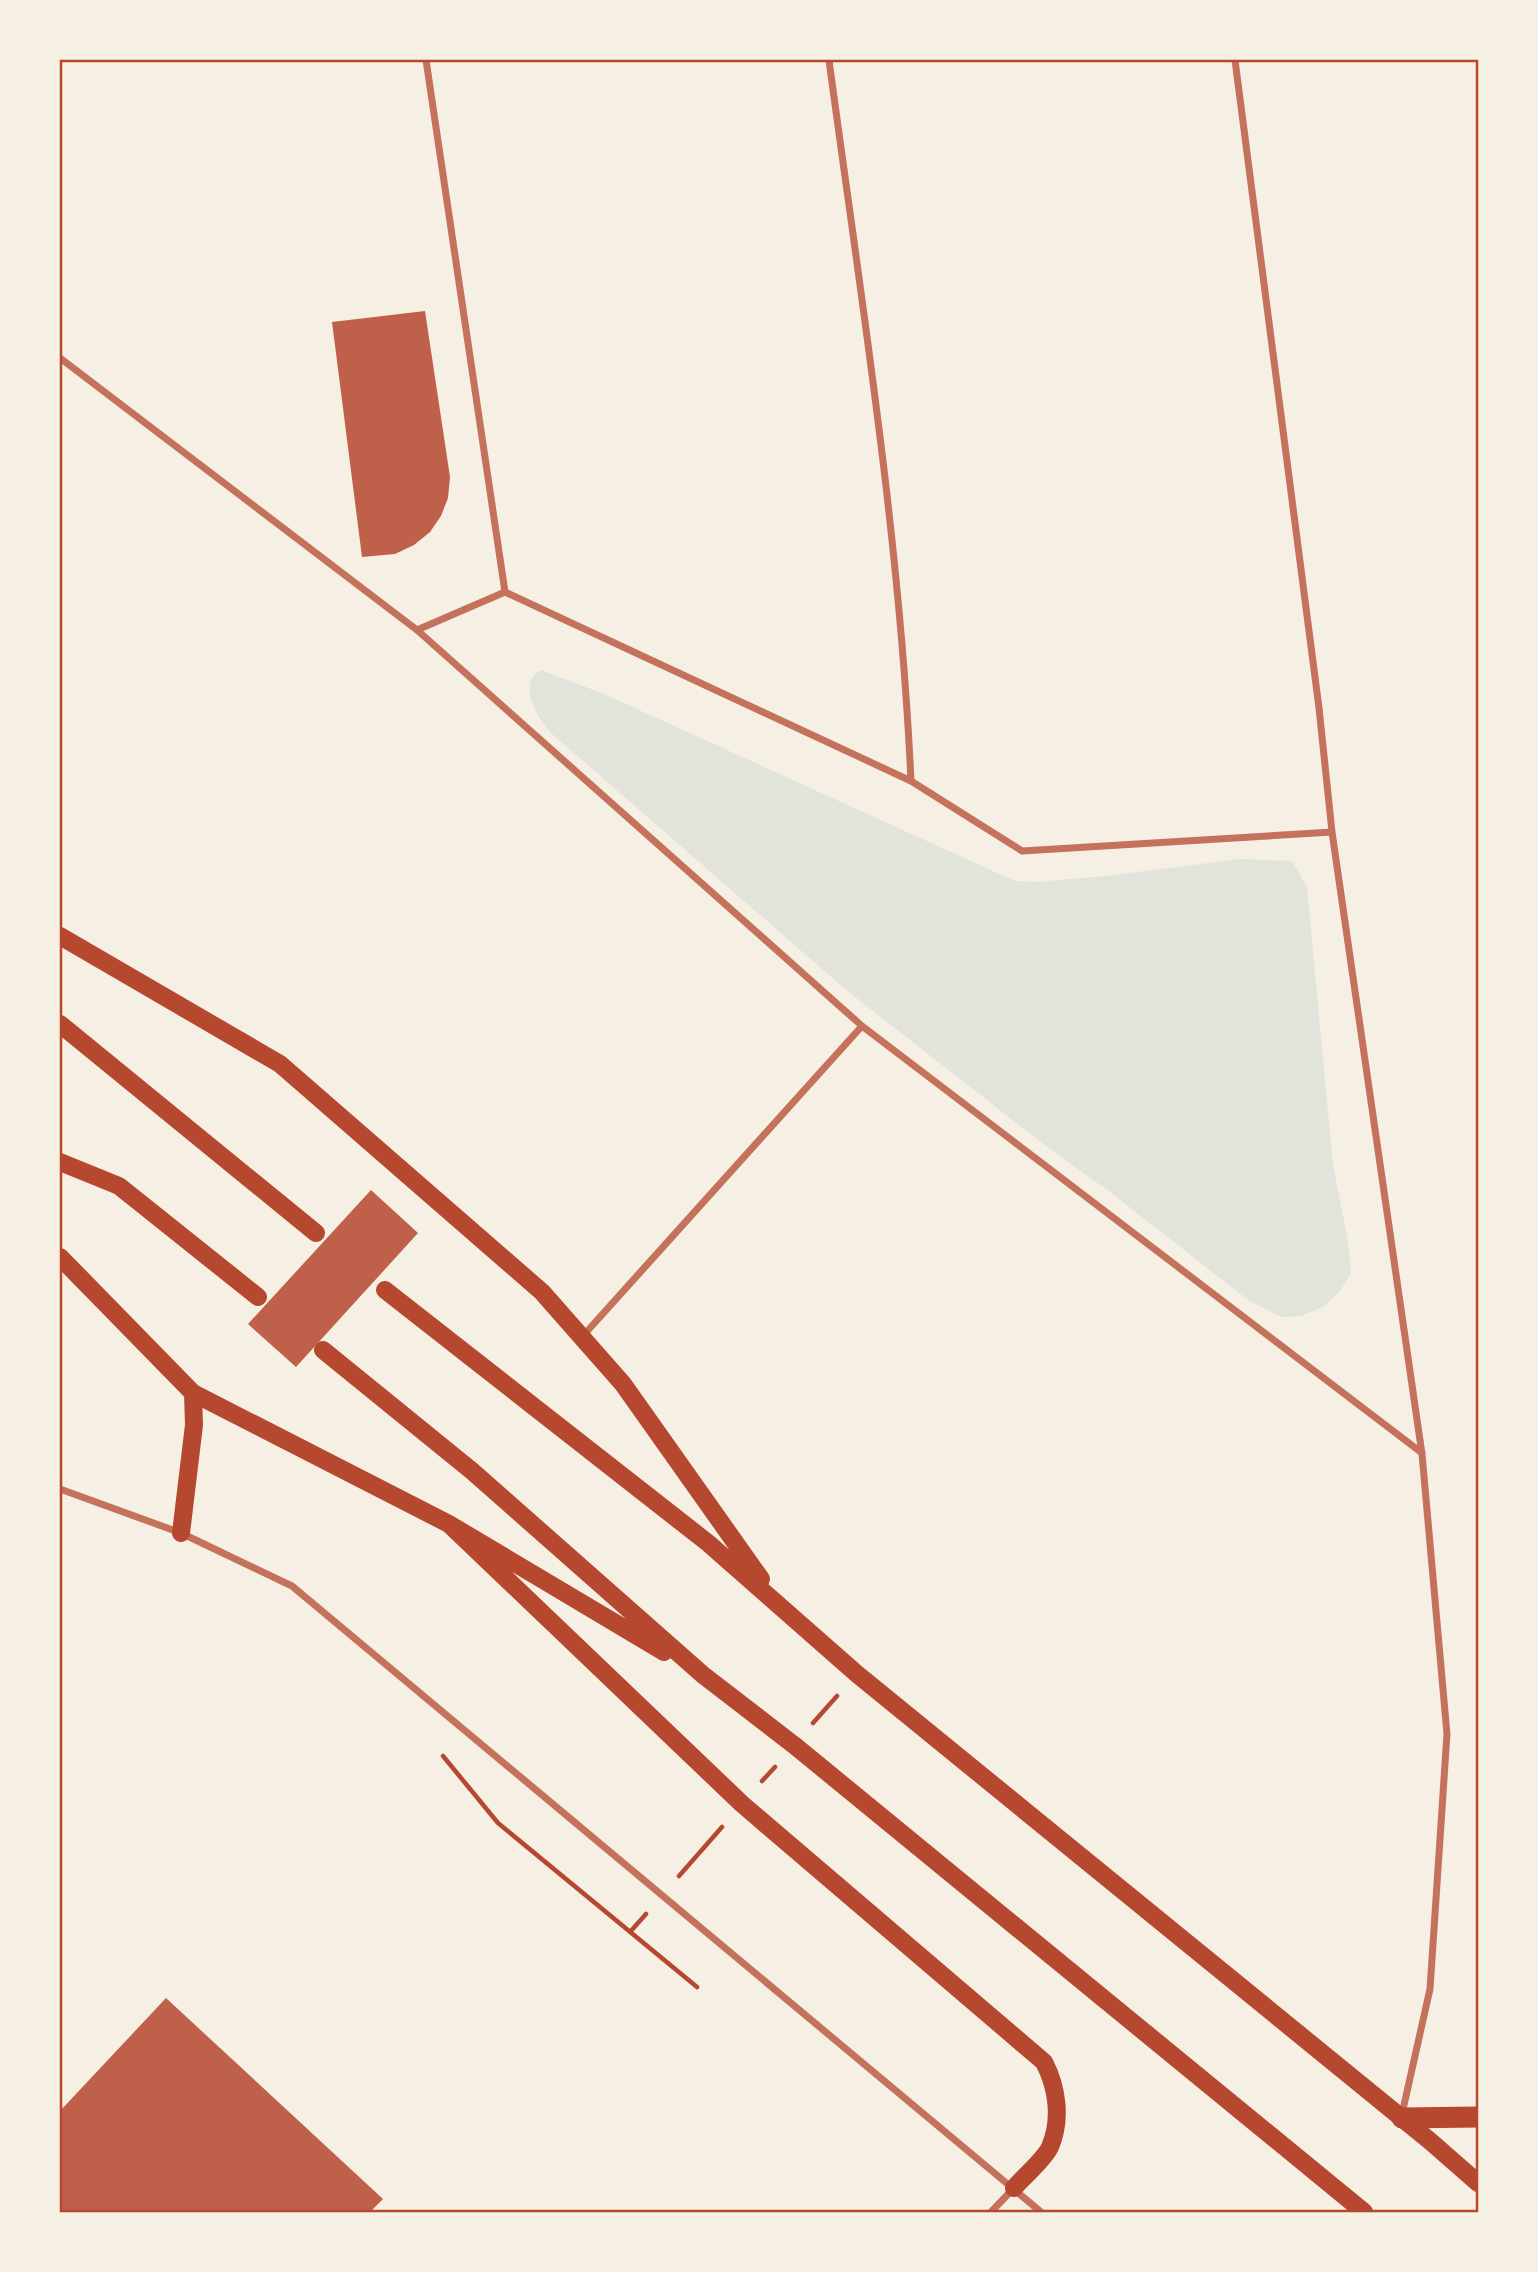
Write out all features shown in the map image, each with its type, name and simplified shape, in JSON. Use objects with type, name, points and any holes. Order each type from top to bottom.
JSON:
[{"type":"highway","points":[[1402,2118],[1479,2117]]},
{"type":"main road","points":[[60,936],[281,1064],[542,1292],[623,1384],[777,1602]]},
{"type":"main road","points":[[60,1024],[316,1233]]},
{"type":"main road","points":[[60,1162],[119,1186],[258,1297]]},
{"type":"main road","points":[[60,1257],[193,1393],[449,1524],[702,1674]]},
{"type":"main road","points":[[385,1290],[708,1543],[857,1674],[1479,2183]]},
{"type":"main road","points":[[323,1350],[472,1471],[702,1674],[794,1745],[1364,2213]]},
{"type":"main road","points":[[181,1533],[194,1424],[193,1393]]},
{"type":"main road","points":[[449,1524],[742,1804],[1044,2062],[1054,2080],[1057,2102],[1055,2127],[1049,2149],[1013,2189]]},
{"type":"street","points":[[426,60],[505,592]]},
{"type":"street","points":[[829,60],[887,494],[906,680],[911,781]]},
{"type":"street","points":[[1235,60],[1319,708],[1332,832],[1422,1454],[1447,1734],[1430,1989],[1402,2118]]},
{"type":"street","points":[[60,358],[417,630],[862,1026],[1422,1454]]},
{"type":"street","points":[[417,630],[505,592],[911,781],[1022,851],[1332,832]]},
{"type":"street","points":[[581,1338],[862,1026]]},
{"type":"street","points":[[60,1489],[181,1533],[292,1586],[1041,2213]]},
{"type":"street","points":[[990,2213],[1013,2189]]},
{"type":"path","points":[[443,1756],[498,1823],[697,1987]]},
{"type":"shaded area","points":[[541,670],[604,694],[1015,881],[1036,882],[1105,876],[1240,859],[1292,861],[1307,887],[1333,1165],[1348,1241],[1351,1274],[1340,1291],[1323,1307],[1301,1316],[1281,1317],[1248,1300],[1110,1192],[1047,1147],[846,990],[552,734],[536,711],[530,692],[534,676]]},
{"type":"building","points":[[425,311],[450,477],[448,498],[441,516],[430,532],[414,545],[395,554],[362,557],[332,322]]},
{"type":"building","points":[[371,1190],[418,1233],[296,1367],[248,1324]]},
{"type":"building","points":[[166,1998],[383,2199],[370,2212],[60,2212],[60,2111]]}]
